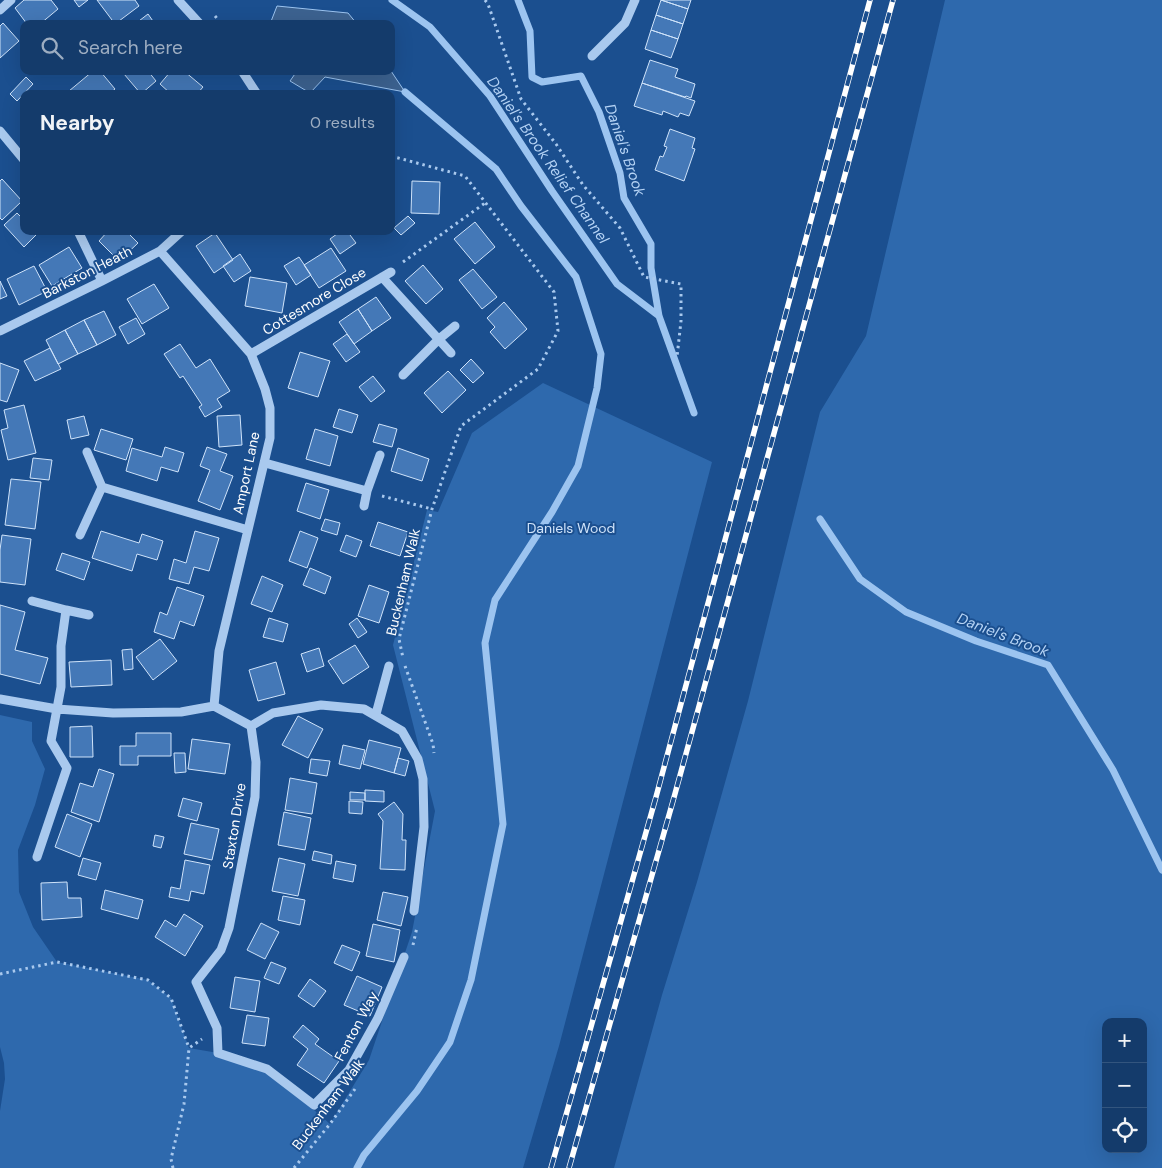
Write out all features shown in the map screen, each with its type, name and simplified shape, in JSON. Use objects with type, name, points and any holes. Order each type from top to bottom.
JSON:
[{"type":"street","points":[[0,10],[11,0]]},
{"type":"street","points":[[178,0],[196,20]]},
{"type":"street","points":[[592,56],[625,23],[635,0]]},
{"type":"street","points":[[245,75],[254,90]]},
{"type":"street","points":[[0,131],[20,155]]},
{"type":"street","points":[[80,235],[102,281]]},
{"type":"street","name":"Barkston Heath","points":[[0,331],[160,251],[178,235]]},
{"type":"street","name":"Amport Lane","points":[[160,251],[252,354],[270,408],[270,438],[219,651],[214,706]]},
{"type":"street","name":"Cottesmore Close","points":[[252,354],[391,272]]},
{"type":"street","points":[[382,276],[451,353]]},
{"type":"street","points":[[403,375],[439,339],[455,326]]},
{"type":"street","points":[[80,535],[102,487],[87,452]]},
{"type":"street","points":[[364,506],[367,491],[380,455]]},
{"type":"street","points":[[265,463],[367,491]]},
{"type":"street","points":[[102,487],[248,530]]},
{"type":"street","points":[[32,601],[89,615]]},
{"type":"street","points":[[37,857],[68,768],[51,741],[61,687],[61,646],[66,610]]},
{"type":"street","points":[[376,714],[390,666]]},
{"type":"street","points":[[0,699],[57,709],[112,712],[181,712],[214,706],[251,726],[273,713],[321,705],[364,709],[376,714],[402,731],[418,759],[423,779],[424,827],[414,911]]},
{"type":"street","name":"Staxton Drive","points":[[201,995],[196,982],[221,950],[224,943],[229,928],[245,851],[255,797],[256,762],[251,726]]},
{"type":"street","name":"Fenton Way","points":[[201,995],[217,1028],[218,1053],[267,1069],[314,1105],[349,1070],[378,1018],[404,957]]},
{"type":"path","points":[[485,0],[521,99],[556,144],[583,185],[620,228],[644,277],[682,284],[682,321],[677,358]]},
{"type":"path","name":"Buckenham Walk","points":[[395,157],[464,176],[554,292],[558,331],[538,370],[461,426],[432,509],[399,639],[406,666],[433,744],[435,763]]},
{"type":"path","points":[[391,272],[485,203]]},
{"type":"path","points":[[367,491],[432,509]]},
{"type":"path","points":[[412,945],[417,926]]},
{"type":"path","points":[[0,974],[57,962],[148,980],[171,998],[189,1048],[184,1104],[171,1159],[173,1168]]},
{"type":"path","points":[[189,1048],[217,1028]]},
{"type":"path","name":"Buckenham Walk","points":[[294,1168],[330,1124],[357,1086]]},
{"type":"green space","points":[[945,0],[1162,0],[1162,1168],[614,1168],[662,995],[697,882],[748,701],[820,412],[866,336]]},
{"type":"green space","name":"Daniels Wood","points":[[543,383],[712,462],[559,1046],[523,1168],[0,1168],[0,1111],[5,1079],[0,1047],[0,715],[32,722],[32,741],[45,769],[35,805],[18,850],[19,892],[33,927],[57,962],[148,980],[171,998],[189,1048],[218,1053],[267,1069],[330,1124],[369,1060],[412,932],[435,811],[393,645],[427,510],[438,512],[472,433]]},
{"type":"shaded area","points":[[277,6],[348,13],[354,20],[272,20]]},
{"type":"shaded area","points":[[294,75],[394,75],[405,92],[325,77],[313,90],[305,90],[290,81]]},
{"type":"building","points":[[24,0],[51,0],[58,9],[45,20],[24,20],[15,8]]},
{"type":"building","points":[[74,0],[88,0],[79,7]]},
{"type":"building","points":[[97,0],[135,0],[139,6],[120,20],[112,20]]},
{"type":"building","points":[[661,0],[691,0],[688,9]]},
{"type":"building","points":[[661,0],[688,9],[683,24],[656,15]]},
{"type":"building","points":[[148,14],[152,20],[140,20]]},
{"type":"building","points":[[656,15],[683,24],[678,39],[651,30]]},
{"type":"building","points":[[3,23],[19,41],[0,58],[0,26]]},
{"type":"building","points":[[651,30],[678,39],[671,58],[645,49]]},
{"type":"building","points":[[650,60],[678,69],[675,77],[695,84],[691,98],[642,83]]},
{"type":"building","points":[[88,75],[103,75],[115,89],[114,90],[70,90]]},
{"type":"building","points":[[125,75],[151,75],[156,81],[146,90],[138,90]]},
{"type":"building","points":[[168,75],[189,75],[203,87],[200,90],[167,90],[160,84]]},
{"type":"building","points":[[26,77],[33,84],[27,90],[20,90],[20,98],[17,101],[10,94]]},
{"type":"building","points":[[642,83],[695,101],[689,116],[680,113],[678,117],[663,111],[662,115],[634,106]]},
{"type":"building","points":[[670,129],[695,138],[692,148],[695,149],[684,181],[655,170],[660,156],[663,157],[667,147],[664,146]]},
{"type":"building","points":[[2,179],[20,199],[20,203],[2,220],[0,218],[0,181]]},
{"type":"building","points":[[412,181],[440,182],[439,214],[411,213]]},
{"type":"building","points":[[17,213],[20,216],[20,235],[36,235],[24,247],[4,225]]},
{"type":"building","points":[[408,216],[415,223],[401,235],[395,227]]},
{"type":"building","points":[[475,222],[495,247],[475,264],[454,239]]},
{"type":"building","points":[[104,235],[130,235],[138,243],[119,261],[99,241]]},
{"type":"building","points":[[212,235],[216,235],[233,260],[214,273],[196,246]]},
{"type":"building","points":[[336,235],[350,235],[356,243],[340,254],[330,239]]},
{"type":"building","points":[[69,247],[82,268],[52,286],[39,265]]},
{"type":"building","points":[[331,248],[346,271],[319,288],[304,265]]},
{"type":"building","points":[[240,254],[251,271],[234,282],[223,266]]},
{"type":"building","points":[[299,257],[311,275],[296,285],[284,266]]},
{"type":"building","points":[[423,265],[443,289],[426,304],[405,281]]},
{"type":"building","points":[[34,266],[47,291],[19,305],[7,279]]},
{"type":"building","points":[[473,269],[497,297],[482,309],[459,280]]},
{"type":"building","points":[[250,277],[287,283],[282,313],[245,306]]},
{"type":"building","points":[[0,281],[7,296],[0,299]]},
{"type":"building","points":[[154,284],[169,308],[142,324],[127,299]]},
{"type":"building","points":[[376,297],[391,318],[372,331],[358,309]]},
{"type":"building","points":[[504,302],[527,329],[505,349],[490,332],[495,327],[487,318]]},
{"type":"building","points":[[358,309],[372,331],[354,344],[339,322]]},
{"type":"building","points":[[104,311],[116,335],[97,345],[84,320]]},
{"type":"building","points":[[136,318],[145,334],[128,344],[119,327]]},
{"type":"building","points":[[84,320],[97,345],[78,354],[65,330]]},
{"type":"building","points":[[65,330],[78,354],[58,364],[46,340]]},
{"type":"building","points":[[347,334],[360,352],[346,362],[333,344]]},
{"type":"building","points":[[180,344],[196,368],[210,359],[230,391],[217,399],[222,407],[205,417],[199,407],[202,405],[183,376],[180,378],[164,354]]},
{"type":"building","points":[[50,348],[61,369],[35,381],[24,361]]},
{"type":"building","points":[[300,352],[330,361],[318,397],[288,388]]},
{"type":"building","points":[[471,359],[484,373],[473,383],[460,370]]},
{"type":"building","points":[[0,363],[19,370],[7,402],[0,400]]},
{"type":"building","points":[[448,371],[466,390],[442,413],[424,393]]},
{"type":"building","points":[[373,376],[385,391],[371,402],[359,387]]},
{"type":"building","points":[[24,405],[36,453],[8,460],[1,430],[8,428],[4,410]]},
{"type":"building","points":[[339,409],[358,415],[352,433],[333,427]]},
{"type":"building","points":[[240,415],[242,445],[219,447],[217,416]]},
{"type":"building","points":[[84,416],[89,435],[71,439],[67,420]]},
{"type":"building","points":[[379,424],[397,429],[392,447],[373,442]]},
{"type":"building","points":[[101,429],[133,439],[126,460],[94,450]]},
{"type":"building","points":[[315,429],[338,436],[330,466],[306,459]]},
{"type":"building","points":[[165,447],[184,453],[178,472],[161,467],[157,481],[126,471],[132,448],[162,457]]},
{"type":"building","points":[[207,447],[227,454],[220,471],[233,476],[220,510],[198,501],[210,470],[200,466]]},
{"type":"building","points":[[398,448],[429,459],[422,481],[391,471]]},
{"type":"building","points":[[33,458],[52,460],[49,480],[30,478]]},
{"type":"building","points":[[11,479],[41,482],[35,529],[5,525]]},
{"type":"building","points":[[306,483],[329,490],[320,519],[297,511]]},
{"type":"building","points":[[325,519],[340,523],[337,535],[321,530]]},
{"type":"building","points":[[378,522],[408,532],[400,556],[370,546]]},
{"type":"building","points":[[101,531],[139,543],[142,534],[163,541],[157,560],[137,554],[132,571],[92,558]]},
{"type":"building","points":[[195,531],[219,538],[209,571],[194,567],[189,584],[169,579],[174,559],[186,563]]},
{"type":"building","points":[[300,531],[318,538],[307,568],[289,561]]},
{"type":"building","points":[[2,535],[31,539],[25,585],[0,582]]},
{"type":"building","points":[[346,535],[362,541],[356,557],[340,551]]},
{"type":"building","points":[[62,553],[90,562],[84,580],[56,570]]},
{"type":"building","points":[[310,568],[331,577],[325,594],[303,585]]},
{"type":"building","points":[[262,576],[283,585],[272,612],[251,604]]},
{"type":"building","points":[[369,585],[389,592],[379,623],[358,616]]},
{"type":"building","points":[[177,587],[204,596],[194,626],[180,621],[174,639],[154,632],[160,612],[167,615]]},
{"type":"building","points":[[0,605],[25,612],[15,650],[48,658],[40,684],[0,674]]},
{"type":"building","points":[[269,618],[288,624],[283,642],[263,637]]},
{"type":"building","points":[[357,618],[367,632],[358,638],[349,624]]},
{"type":"building","points":[[160,639],[177,661],[153,680],[136,657]]},
{"type":"building","points":[[355,645],[369,667],[343,684],[328,661]]},
{"type":"building","points":[[319,648],[324,666],[307,672],[301,654]]},
{"type":"building","points":[[132,649],[133,669],[124,670],[122,650]]},
{"type":"building","points":[[111,660],[112,685],[71,687],[69,662]]},
{"type":"building","points":[[276,662],[285,694],[258,701],[249,670]]},
{"type":"building","points":[[298,716],[323,729],[308,758],[282,745]]},
{"type":"building","points":[[92,726],[93,757],[70,757],[70,727]]},
{"type":"building","points":[[136,733],[171,733],[171,756],[138,756],[138,765],[120,765],[120,746],[136,746]]},
{"type":"building","points":[[192,739],[230,744],[225,774],[188,769]]},
{"type":"building","points":[[369,740],[401,748],[394,773],[363,764]]},
{"type":"building","points":[[343,745],[365,750],[360,769],[339,764]]},
{"type":"building","points":[[174,753],[185,753],[186,772],[175,773]]},
{"type":"building","points":[[398,758],[409,761],[405,776],[394,773]]},
{"type":"building","points":[[311,759],[330,761],[327,776],[309,773]]},
{"type":"building","points":[[99,769],[114,774],[99,822],[71,812],[80,783],[93,787]]},
{"type":"building","points":[[290,778],[317,783],[312,814],[285,810]]},
{"type":"building","points":[[365,790],[384,791],[384,802],[365,801]]},
{"type":"building","points":[[350,792],[365,793],[365,800],[350,800]]},
{"type":"building","points":[[183,798],[202,803],[197,821],[178,816]]},
{"type":"building","points":[[349,801],[363,802],[362,814],[349,813]]},
{"type":"building","points":[[394,802],[403,814],[402,840],[406,840],[405,870],[380,869],[383,821],[378,814]]},
{"type":"building","points":[[284,812],[311,818],[305,850],[278,845]]},
{"type":"building","points":[[67,814],[92,824],[80,857],[55,847]]},
{"type":"building","points":[[191,823],[219,829],[212,860],[184,854]]},
{"type":"building","points":[[155,835],[164,837],[161,848],[153,846]]},
{"type":"building","points":[[314,851],[332,855],[331,864],[312,860]]},
{"type":"building","points":[[83,858],[101,863],[96,880],[78,875]]},
{"type":"building","points":[[279,858],[305,864],[298,896],[272,891]]},
{"type":"building","points":[[185,860],[210,865],[204,894],[191,891],[189,901],[169,897],[171,887],[180,889]]},
{"type":"building","points":[[336,861],[356,865],[353,882],[333,878]]},
{"type":"building","points":[[67,882],[68,898],[81,898],[82,917],[42,920],[41,883]]},
{"type":"building","points":[[105,890],[143,900],[138,919],[101,909]]},
{"type":"building","points":[[383,892],[408,897],[401,926],[377,920]]},
{"type":"building","points":[[283,896],[305,900],[300,925],[278,920]]},
{"type":"building","points":[[184,914],[203,926],[185,956],[155,937],[165,920],[176,927]]},
{"type":"building","points":[[261,923],[279,932],[265,959],[247,950]]},
{"type":"building","points":[[373,924],[400,930],[394,962],[366,956]]},
{"type":"building","points":[[342,945],[360,952],[352,971],[334,963]]},
{"type":"building","points":[[271,962],[286,968],[279,984],[264,978]]},
{"type":"building","points":[[357,976],[382,987],[370,1016],[344,1005]]},
{"type":"building","points":[[235,977],[260,981],[255,1012],[230,1008]]},
{"type":"building","points":[[310,979],[326,991],[314,1007],[298,996]]},
{"type":"building","points":[[247,1015],[269,1018],[265,1046],[242,1043]]},
{"type":"building","points":[[303,1025],[319,1039],[315,1044],[339,1061],[324,1083],[297,1065],[308,1049],[293,1037]]},
{"type":"waterway","name":"Daniel's Brook Relief Channel","points":[[392,0],[430,27],[490,96],[552,191],[617,284],[659,316]]},
{"type":"waterway","name":"Daniel's Brook","points":[[518,0],[530,31],[532,77],[542,82],[581,76],[599,112],[620,173],[624,198],[651,244],[651,268],[659,316],[694,413]]},
{"type":"waterway","points":[[357,1168],[364,1155],[417,1091],[450,1042],[471,980],[503,824],[485,643],[495,600],[552,512],[578,466],[597,388],[601,354],[576,277],[521,206],[496,169],[405,92]]},
{"type":"waterway","name":"Daniel's Brook","points":[[820,519],[860,579],[906,612],[976,641],[1048,665],[1113,770],[1162,870]]},
{"type":"railway","points":[[551,1168],[656,797],[870,0]]},
{"type":"railway","points":[[569,1168],[673,801],[893,0]]}]
